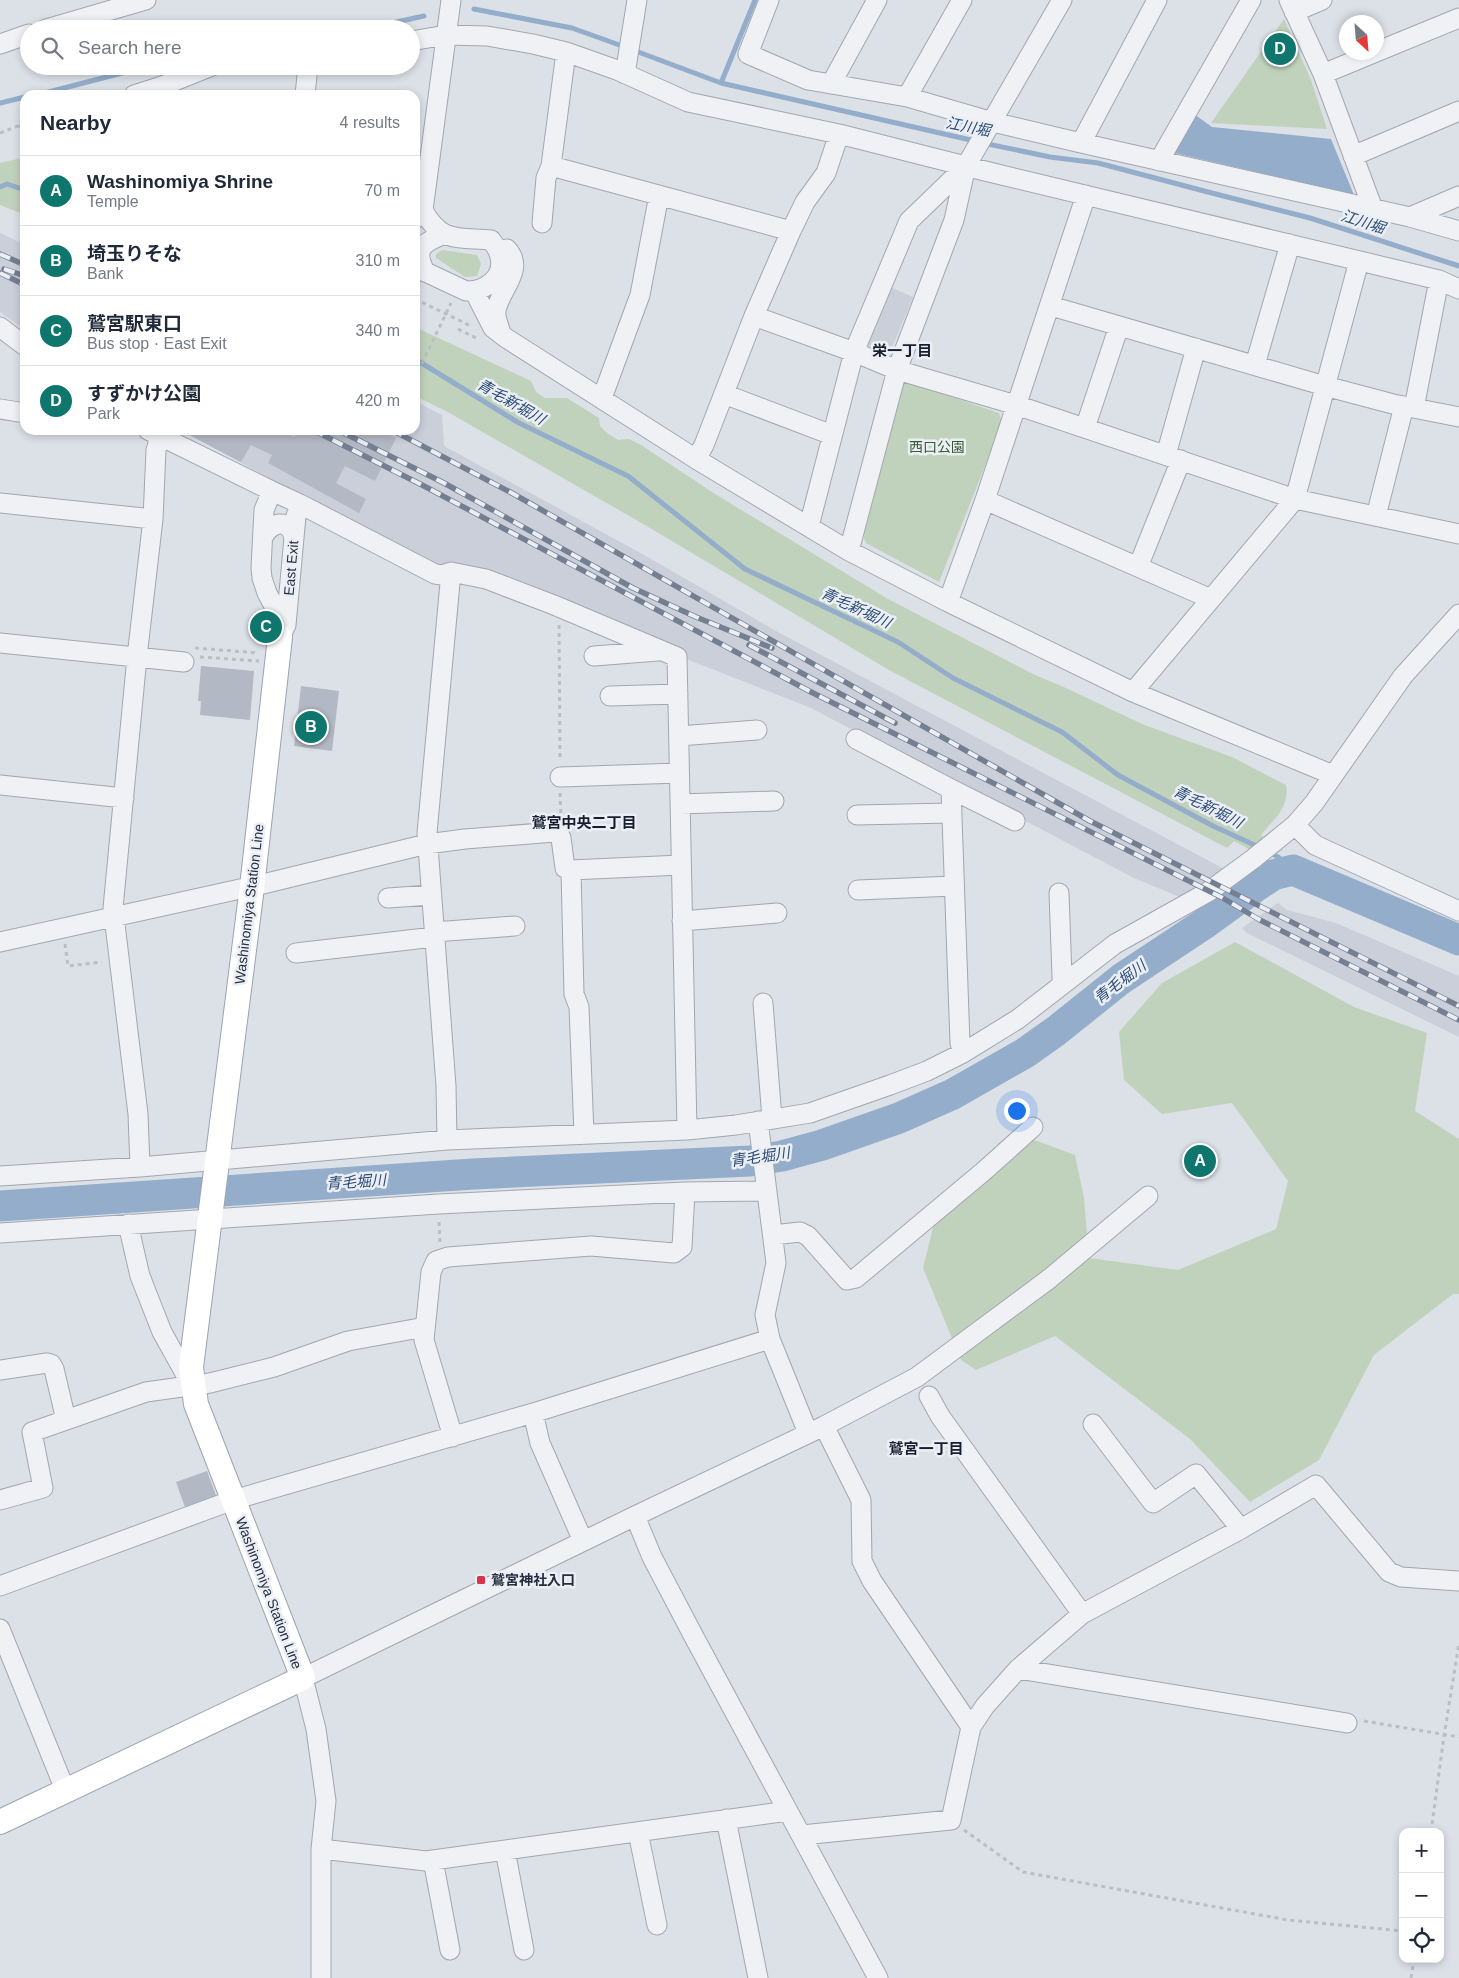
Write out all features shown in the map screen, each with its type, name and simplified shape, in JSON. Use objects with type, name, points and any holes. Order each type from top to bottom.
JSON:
[{"type":"main road","name":"Washinomiya Station Line","points":[[0,1822],[303,1678],[196,1404],[192,1386],[191,1367],[252,887],[280,637]]},
{"type":"street","points":[[68,20],[108,4],[146,0]]},
{"type":"street","points":[[420,208],[451,0]]},
{"type":"street","points":[[624,74],[638,0]]},
{"type":"street","points":[[770,0],[748,54],[808,80],[906,98],[993,122],[1410,217],[1459,231]]},
{"type":"street","points":[[831,84],[877,0]]},
{"type":"street","points":[[906,98],[962,0]]},
{"type":"street","points":[[809,526],[854,352],[909,221],[966,166],[1062,0]]},
{"type":"street","points":[[1081,143],[1157,0]]},
{"type":"street","points":[[1159,161],[1252,0]]},
{"type":"street","points":[[1322,0],[1291,6],[1323,74],[1373,209]]},
{"type":"street","points":[[1384,49],[1459,18]]},
{"type":"street","points":[[420,39],[446,35],[487,36],[533,44],[566,52],[624,74],[688,102],[839,134],[1086,196],[1439,280],[1459,289]]},
{"type":"street","points":[[0,44],[20,37]]},
{"type":"street","points":[[542,223],[546,178],[551,166],[566,52]]},
{"type":"street","points":[[1323,74],[1357,60]]},
{"type":"street","points":[[150,90],[190,75]]},
{"type":"street","points":[[306,90],[307,75]]},
{"type":"street","points":[[1353,156],[1459,111]]},
{"type":"street","points":[[696,459],[704,445],[754,316],[791,231],[806,202],[826,173],[839,134]]},
{"type":"street","points":[[551,166],[791,231]]},
{"type":"street","points":[[849,551],[897,370],[954,220],[966,166]]},
{"type":"street","points":[[602,398],[640,295],[659,195]]},
{"type":"street","points":[[948,602],[1051,306],[1086,196]]},
{"type":"street","points":[[1410,217],[1459,196]]},
{"type":"street","points":[[420,216],[442,235]]},
{"type":"street","points":[[420,250],[422,246],[442,235],[491,240],[503,245],[510,252],[514,262],[513,274],[500,297],[496,309],[496,318],[502,336]]},
{"type":"street","points":[[420,270],[466,291],[474,291],[493,282],[500,271],[502,264],[500,255],[491,240]]},
{"type":"street","points":[[1255,365],[1290,244]]},
{"type":"street","points":[[1133,692],[1295,499],[1359,261]]},
{"type":"street","points":[[1376,516],[1409,407],[1439,280]]},
{"type":"street","points":[[474,291],[489,322],[502,336],[696,459],[849,551],[948,602],[1133,692],[1334,775]]},
{"type":"street","points":[[1051,306],[1326,386],[1409,407],[1459,417]]},
{"type":"street","points":[[754,316],[854,352],[897,370],[1016,405],[1295,499],[1459,534]]},
{"type":"street","points":[[1085,428],[1119,326]]},
{"type":"street","points":[[0,327],[20,342]]},
{"type":"street","points":[[1138,567],[1173,458],[1196,348]]},
{"type":"street","points":[[724,394],[832,435]]},
{"type":"street","points":[[0,409],[20,412]]},
{"type":"street","points":[[140,1167],[138,1114],[114,917],[137,657],[153,519],[156,450],[154,435]]},
{"type":"street","points":[[156,435],[300,504],[436,574],[442,575],[451,572],[486,579],[559,607],[677,657],[687,1130]]},
{"type":"street","name":"East Exit","points":[[272,491],[264,510],[262,578],[274,606],[280,637]]},
{"type":"street","points":[[985,500],[1211,599]]},
{"type":"street","points":[[0,503],[153,519]]},
{"type":"street","name":"East Exit","points":[[280,637],[286,625],[296,516],[300,504]]},
{"type":"street","points":[[262,537],[267,529],[282,524],[289,527],[294,538]]},
{"type":"street","points":[[447,1140],[446,1086],[427,833],[451,572]]},
{"type":"street","points":[[0,1176],[140,1167],[217,1165],[447,1140],[687,1130],[763,1124],[810,1113],[927,1071],[963,1053],[1018,1019],[1123,938],[1224,882],[1287,831],[1314,803],[1403,676],[1459,614]]},
{"type":"street","points":[[0,643],[137,657],[188,655]]},
{"type":"street","points":[[594,656],[662,651]]},
{"type":"street","points":[[610,696],[678,694]]},
{"type":"street","points":[[679,736],[757,730]]},
{"type":"street","points":[[856,739],[1015,821]]},
{"type":"street","points":[[560,777],[679,773]]},
{"type":"street","points":[[0,785],[124,798]]},
{"type":"street","points":[[951,789],[960,1042],[963,1053]]},
{"type":"street","points":[[680,804],[774,801]]},
{"type":"street","points":[[857,815],[951,813]]},
{"type":"street","points":[[1287,831],[1459,911]]},
{"type":"street","points":[[0,942],[252,887],[428,844],[555,832],[559,834],[565,868],[571,870],[681,864]]},
{"type":"street","points":[[571,870],[574,994],[579,1007],[584,1134]]},
{"type":"street","points":[[858,890],[954,886]]},
{"type":"street","points":[[1058,894],[1062,977],[1064,983]]},
{"type":"street","points":[[388,898],[431,895]]},
{"type":"street","points":[[682,921],[777,913]]},
{"type":"street","points":[[296,953],[434,934],[515,926]]},
{"type":"street","points":[[763,1003],[765,1188],[776,1263],[765,1315],[770,1340],[816,1429],[861,1500],[862,1561],[872,1581],[971,1727]]},
{"type":"street","points":[[773,1235],[800,1232],[808,1236],[847,1280],[856,1278],[984,1171],[1033,1127]]},
{"type":"street","points":[[0,1233],[211,1216],[765,1188]]},
{"type":"street","points":[[453,1437],[424,1340],[431,1272],[436,1261],[440,1259],[591,1246],[674,1253],[682,1247],[685,1192]]},
{"type":"street","points":[[321,1978],[321,1849],[326,1801],[316,1729],[303,1678],[865,1405],[916,1377],[1048,1279],[1148,1196]]},
{"type":"street","points":[[128,1224],[140,1276],[162,1332],[192,1386]]},
{"type":"street","points":[[0,1500],[43,1488],[32,1432],[146,1392],[192,1386],[274,1367],[348,1341],[425,1326]]},
{"type":"street","points":[[0,1586],[233,1500],[453,1437],[770,1340]]},
{"type":"street","points":[[0,1370],[51,1364],[54,1369],[66,1420]]},
{"type":"street","points":[[929,1396],[940,1416],[1082,1614]]},
{"type":"street","points":[[533,1413],[540,1443],[583,1541]]},
{"type":"street","points":[[1093,1424],[1153,1503],[1196,1474],[1241,1529]]},
{"type":"street","points":[[802,1835],[951,1820],[971,1727],[985,1706],[1018,1669],[1082,1614],[1241,1529],[1316,1486],[1389,1572],[1401,1577],[1459,1581]]},
{"type":"street","points":[[634,1516],[652,1556],[693,1635],[878,1978]]},
{"type":"street","points":[[0,1629],[66,1792]]},
{"type":"street","points":[[1018,1669],[1347,1723]]},
{"type":"street","points":[[321,1849],[426,1861],[788,1811]]},
{"type":"street","points":[[726,1819],[758,1978]]},
{"type":"street","points":[[638,1832],[657,1925]]},
{"type":"street","points":[[505,1850],[524,1950]]},
{"type":"street","points":[[433,1860],[450,1950]]},
{"type":"path","points":[[0,133],[18,126]]},
{"type":"path","points":[[420,302],[458,320]]},
{"type":"path","points":[[420,368],[451,304]]},
{"type":"path","points":[[559,607],[561,828],[559,834]]},
{"type":"path","points":[[188,655],[262,654]]},
{"type":"path","points":[[188,655],[191,657],[261,661]]},
{"type":"path","points":[[62,928],[68,966],[120,959]]},
{"type":"path","points":[[439,1204],[440,1259]]},
{"type":"path","points":[[1432,1828],[1444,1736],[1459,1643]]},
{"type":"path","points":[[1347,1723],[1356,1719],[1459,1738]]},
{"type":"path","points":[[951,1820],[1023,1872],[1288,1920],[1399,1931]]},
{"type":"path","points":[[1411,1978],[1413,1963]]},
{"type":"shaded area","points":[[0,233],[20,243],[20,326],[0,312]]},
{"type":"shaded area","points":[[890,287],[913,297],[889,355],[867,346]]},
{"type":"shaded area","points":[[420,404],[442,415],[444,446],[637,551],[776,631],[1230,872],[1188,896],[1177,896],[1132,877],[811,708],[684,658],[434,567],[189,435],[420,435]]},
{"type":"shaded area","points":[[1239,878],[1244,880],[1243,885],[1212,908],[1198,908]]},
{"type":"shaded area","points":[[1278,903],[1287,910],[1336,923],[1459,976],[1459,1037],[1247,933],[1242,928]]},
{"type":"green space","points":[[1284,19],[1311,80],[1327,129],[1211,123]]},
{"type":"green space","points":[[20,159],[20,213],[0,205],[0,163]]},
{"type":"green space","points":[[442,250],[477,255],[481,264],[477,276],[465,277],[436,258],[436,254]]},
{"type":"green space","points":[[420,329],[531,381],[536,392],[545,398],[567,398],[599,418],[600,426],[618,440],[629,439],[641,445],[715,494],[888,599],[1035,675],[1142,724],[1232,757],[1286,785],[1286,800],[1280,812],[1261,835],[1283,850],[1267,859],[1234,841],[1227,848],[889,670],[645,525],[446,411],[420,398]]},
{"type":"green space","name":"西口公園","points":[[900,379],[999,413],[1002,423],[939,582],[866,543],[862,533]]},
{"type":"green space","points":[[1235,942],[1354,1007],[1427,1033],[1415,1111],[1459,1139],[1459,1294],[1453,1294],[1374,1355],[1319,1460],[1250,1502],[1190,1439],[1055,1336],[976,1370],[961,1360],[923,1268],[939,1203],[1015,1133],[1075,1155],[1084,1198],[1089,1258],[1178,1270],[1276,1229],[1288,1181],[1232,1103],[1162,1114],[1124,1080],[1119,1032],[1162,983]]},
{"type":"water","points":[[1194,114],[1212,127],[1331,139],[1354,195],[1175,153]]},
{"type":"building","points":[[190,435],[290,435],[294,437],[295,435],[390,435],[396,438],[375,481],[345,466],[336,483],[366,499],[359,513],[268,463],[272,455],[251,445],[241,462]]},
{"type":"building","points":[[201,666],[254,671],[250,720],[200,715],[201,701],[198,701]]},
{"type":"building","points":[[301,686],[339,691],[332,751],[294,746]]},
{"type":"building","points":[[207,1471],[217,1498],[186,1510],[176,1482]]},
{"type":"waterway","points":[[721,83],[755,0]]},
{"type":"waterway","name":"江川堀","points":[[474,9],[572,28],[625,47]]},
{"type":"waterway","name":"江川堀","points":[[406,20],[424,16]]},
{"type":"waterway","name":"江川堀","points":[[633,50],[721,83],[975,141]]},
{"type":"waterway","name":"江川堀","points":[[56,90],[114,75]]},
{"type":"waterway","name":"江川堀","points":[[0,103],[20,98]]},
{"type":"waterway","name":"江川堀","points":[[983,143],[1050,157],[1098,163],[1310,218],[1459,266]]},
{"type":"waterway","name":"青毛新堀川","points":[[0,187],[7,184],[20,188]]},
{"type":"waterway","name":"青毛新堀川","points":[[420,362],[519,423],[628,476],[745,569],[898,642],[953,678],[1062,732],[1118,775],[1213,826],[1259,847]]},
{"type":"waterway","name":"青毛新堀川","points":[[1269,852],[1293,870]]},
{"type":"waterway","name":"青毛堀川","points":[[0,1206],[473,1174],[750,1161],[782,1156],[822,1145],[899,1118],[953,1094],[1025,1053],[1056,1031],[1121,979],[1207,922],[1273,875],[1293,870],[1459,940]]},
{"type":"railway","points":[[0,254],[20,263]]},
{"type":"railway","points":[[4,269],[20,274]]},
{"type":"railway","points":[[0,273],[20,283]]},
{"type":"railway","points":[[323,435],[424,486],[813,693],[1221,897],[1260,920],[1459,1020]]},
{"type":"railway","points":[[348,435],[444,483],[633,588],[696,617],[772,648]]},
{"type":"railway","points":[[402,435],[510,492],[1090,821],[1459,1006]]},
{"type":"railway","points":[[749,645],[895,723]]},
{"type":"place","name":"すずかけ公園","points":[[1280,49]]},
{"type":"place","name":"鷲宮駅東口","points":[[266,627]]},
{"type":"place","name":"埼玉りそな","points":[[311,727]]},
{"type":"place","name":"Washinomiya Shrine","points":[[1200,1161]]},
{"type":"place","name":"鷲宮神社入口","points":[[481,1580]]},
{"type":"district","name":"栄一丁目","points":[[902,351]]},
{"type":"district","name":"鷲宮中央二丁目","points":[[584,823]]},
{"type":"district","name":"鷲宮一丁目","points":[[926,1449]]}]
